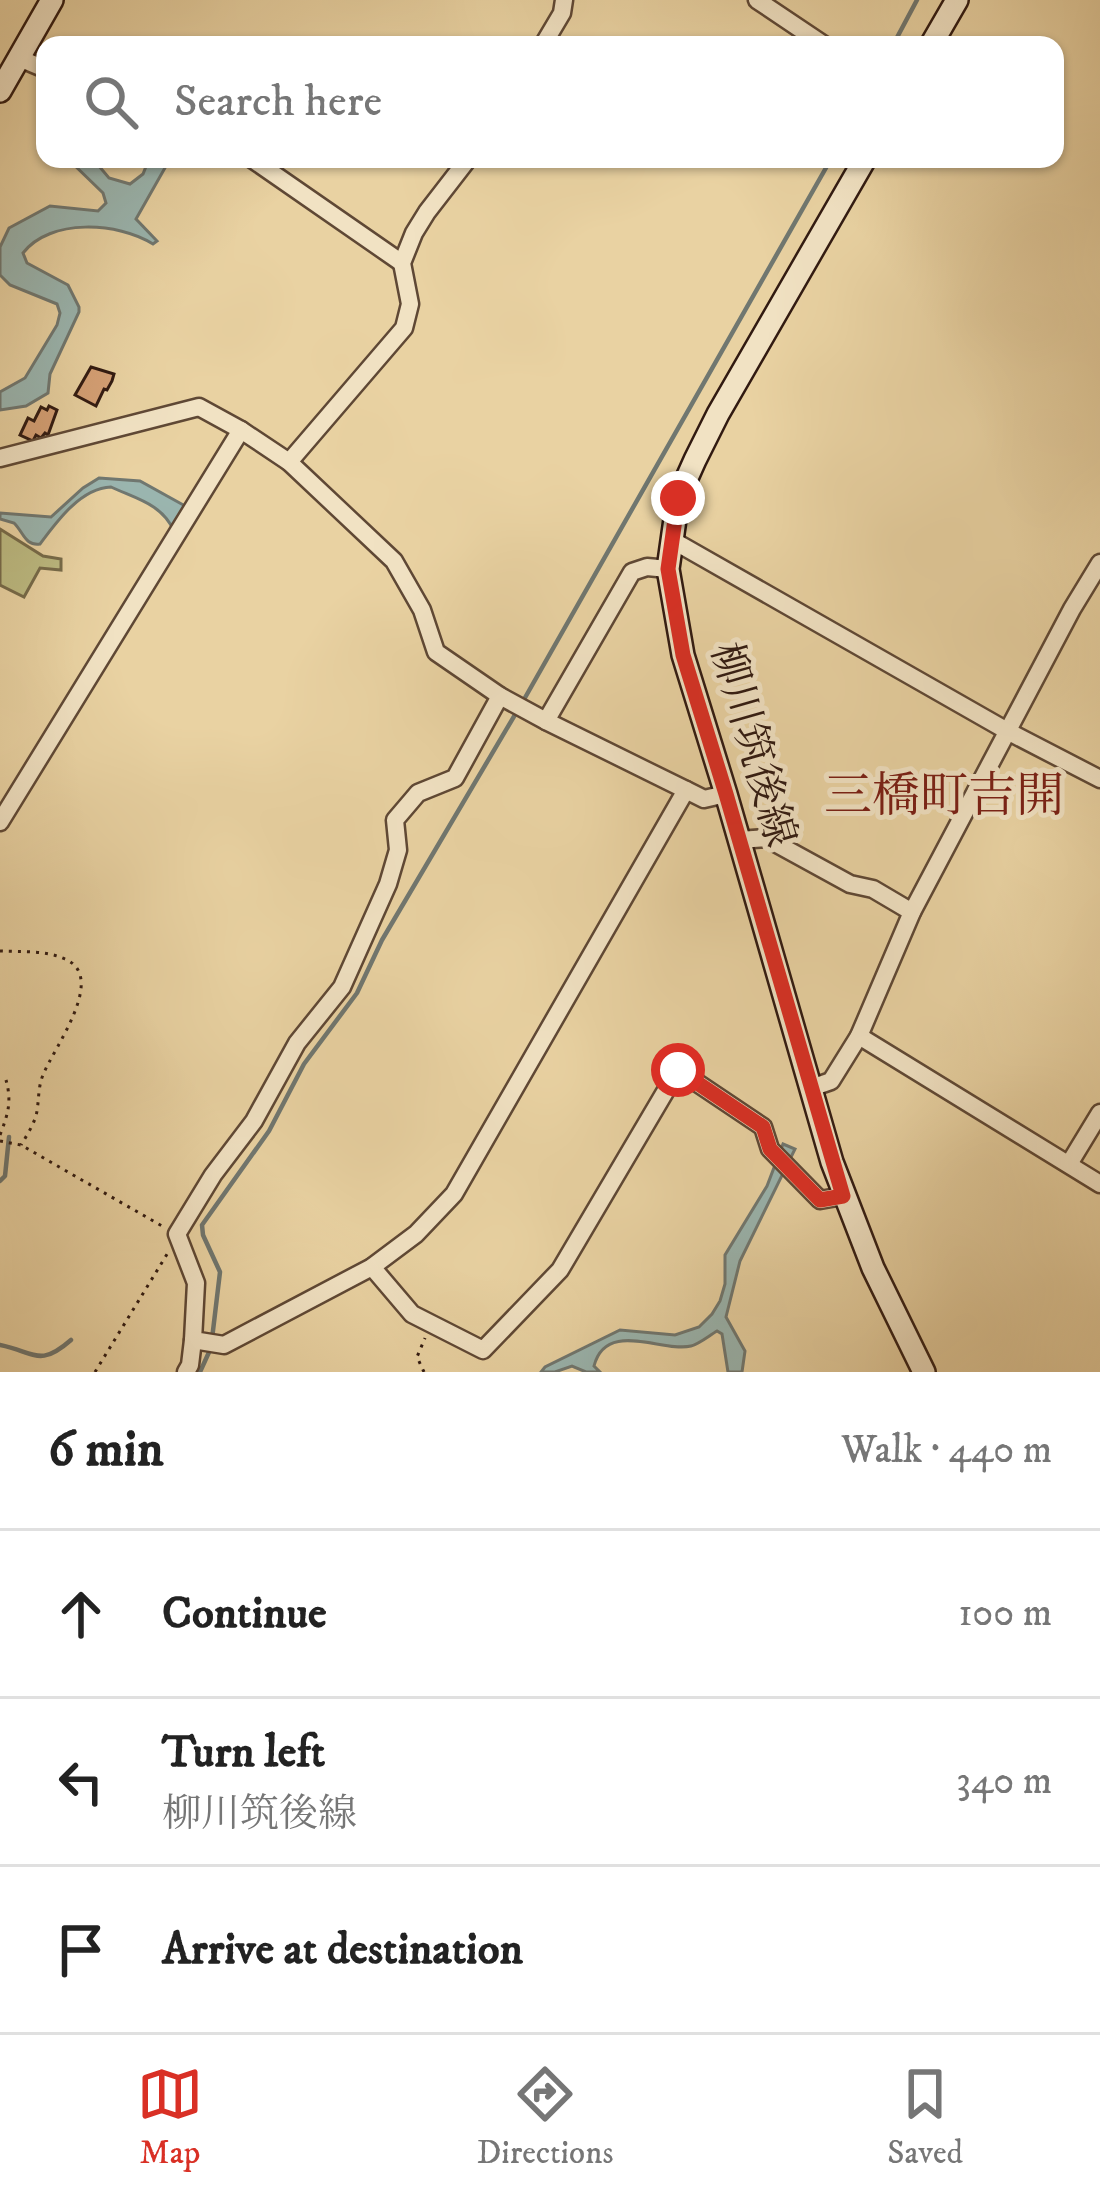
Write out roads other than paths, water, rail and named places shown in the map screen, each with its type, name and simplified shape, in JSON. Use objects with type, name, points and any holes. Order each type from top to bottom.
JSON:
[{"type":"main road","points":[[0,91],[52,0]]},
{"type":"main road","points":[[936,36],[957,0]]},
{"type":"main road","name":"柳川筑後線","points":[[861,168],[718,414],[678,498],[668,569],[683,655],[832,1162],[873,1268],[924,1372]]},
{"type":"street","points":[[548,36],[564,0]]},
{"type":"street","points":[[758,0],[811,36]]},
{"type":"street","points":[[19,58],[36,65]]},
{"type":"street","points":[[265,168],[402,263]]},
{"type":"street","points":[[289,462],[404,328],[410,304],[402,263],[414,233],[461,168]]},
{"type":"street","points":[[0,458],[199,407],[289,462],[394,561],[422,610],[436,652],[546,721],[704,799],[726,794]]},
{"type":"street","points":[[0,822],[242,430]]},
{"type":"street","points":[[672,540],[1100,779]]},
{"type":"street","points":[[812,1088],[831,1081],[859,1036],[912,912],[1100,563]]},
{"type":"street","points":[[546,721],[632,572],[646,567],[668,569]]},
{"type":"street","points":[[185,1372],[190,1365],[196,1283],[179,1238],[297,1043],[342,988],[388,884],[398,850],[395,820],[418,793],[455,778],[500,695]]},
{"type":"street","points":[[193,1340],[224,1345],[373,1267],[416,1234],[454,1193],[686,790]]},
{"type":"street","points":[[740,840],[766,838],[912,912]]},
{"type":"street","points":[[859,1036],[1100,1184]]},
{"type":"street","points":[[373,1267],[412,1314],[483,1350],[560,1270],[678,1070],[763,1127],[770,1149],[820,1200],[843,1196]]},
{"type":"street","points":[[1070,1164],[1100,1113]]},
{"type":"water","points":[[77,168],[101,168],[109,178],[130,184],[145,168],[165,168],[136,219],[157,241],[153,244],[122,231],[85,227],[50,234],[23,253],[27,263],[68,285],[79,312],[50,374],[48,393],[26,406],[0,410],[0,392],[25,378],[60,313],[57,304],[10,285],[0,275],[0,247],[9,228],[50,206],[98,211],[106,203],[103,193]]},
{"type":"water","points":[[99,478],[140,481],[187,507],[174,531],[148,503],[111,487],[100,489],[71,507],[40,544],[28,541],[14,523],[0,519],[0,513],[51,517]]},
{"type":"water","points":[[783,1144],[795,1149],[740,1261],[726,1317],[745,1351],[742,1372],[728,1372],[722,1334],[717,1331],[691,1346],[636,1341],[610,1344],[594,1366],[600,1372],[572,1366],[541,1372],[620,1330],[675,1335],[699,1327],[720,1301],[725,1255],[767,1186]]},
{"type":"waterway","points":[[898,36],[917,0]]},
{"type":"waterway","points":[[522,703],[826,168]]},
{"type":"waterway","points":[[212,1339],[220,1272],[202,1225],[269,1131],[304,1064],[357,993],[382,940],[516,713]]},
{"type":"waterway","points":[[0,1181],[5,1176],[9,1137]]},
{"type":"waterway","points":[[0,1345],[44,1356],[71,1340]]},
{"type":"waterway","points":[[200,1372],[210,1350]]},
{"type":"district","name":"三橋町吉開","points":[[944,797]]}]
